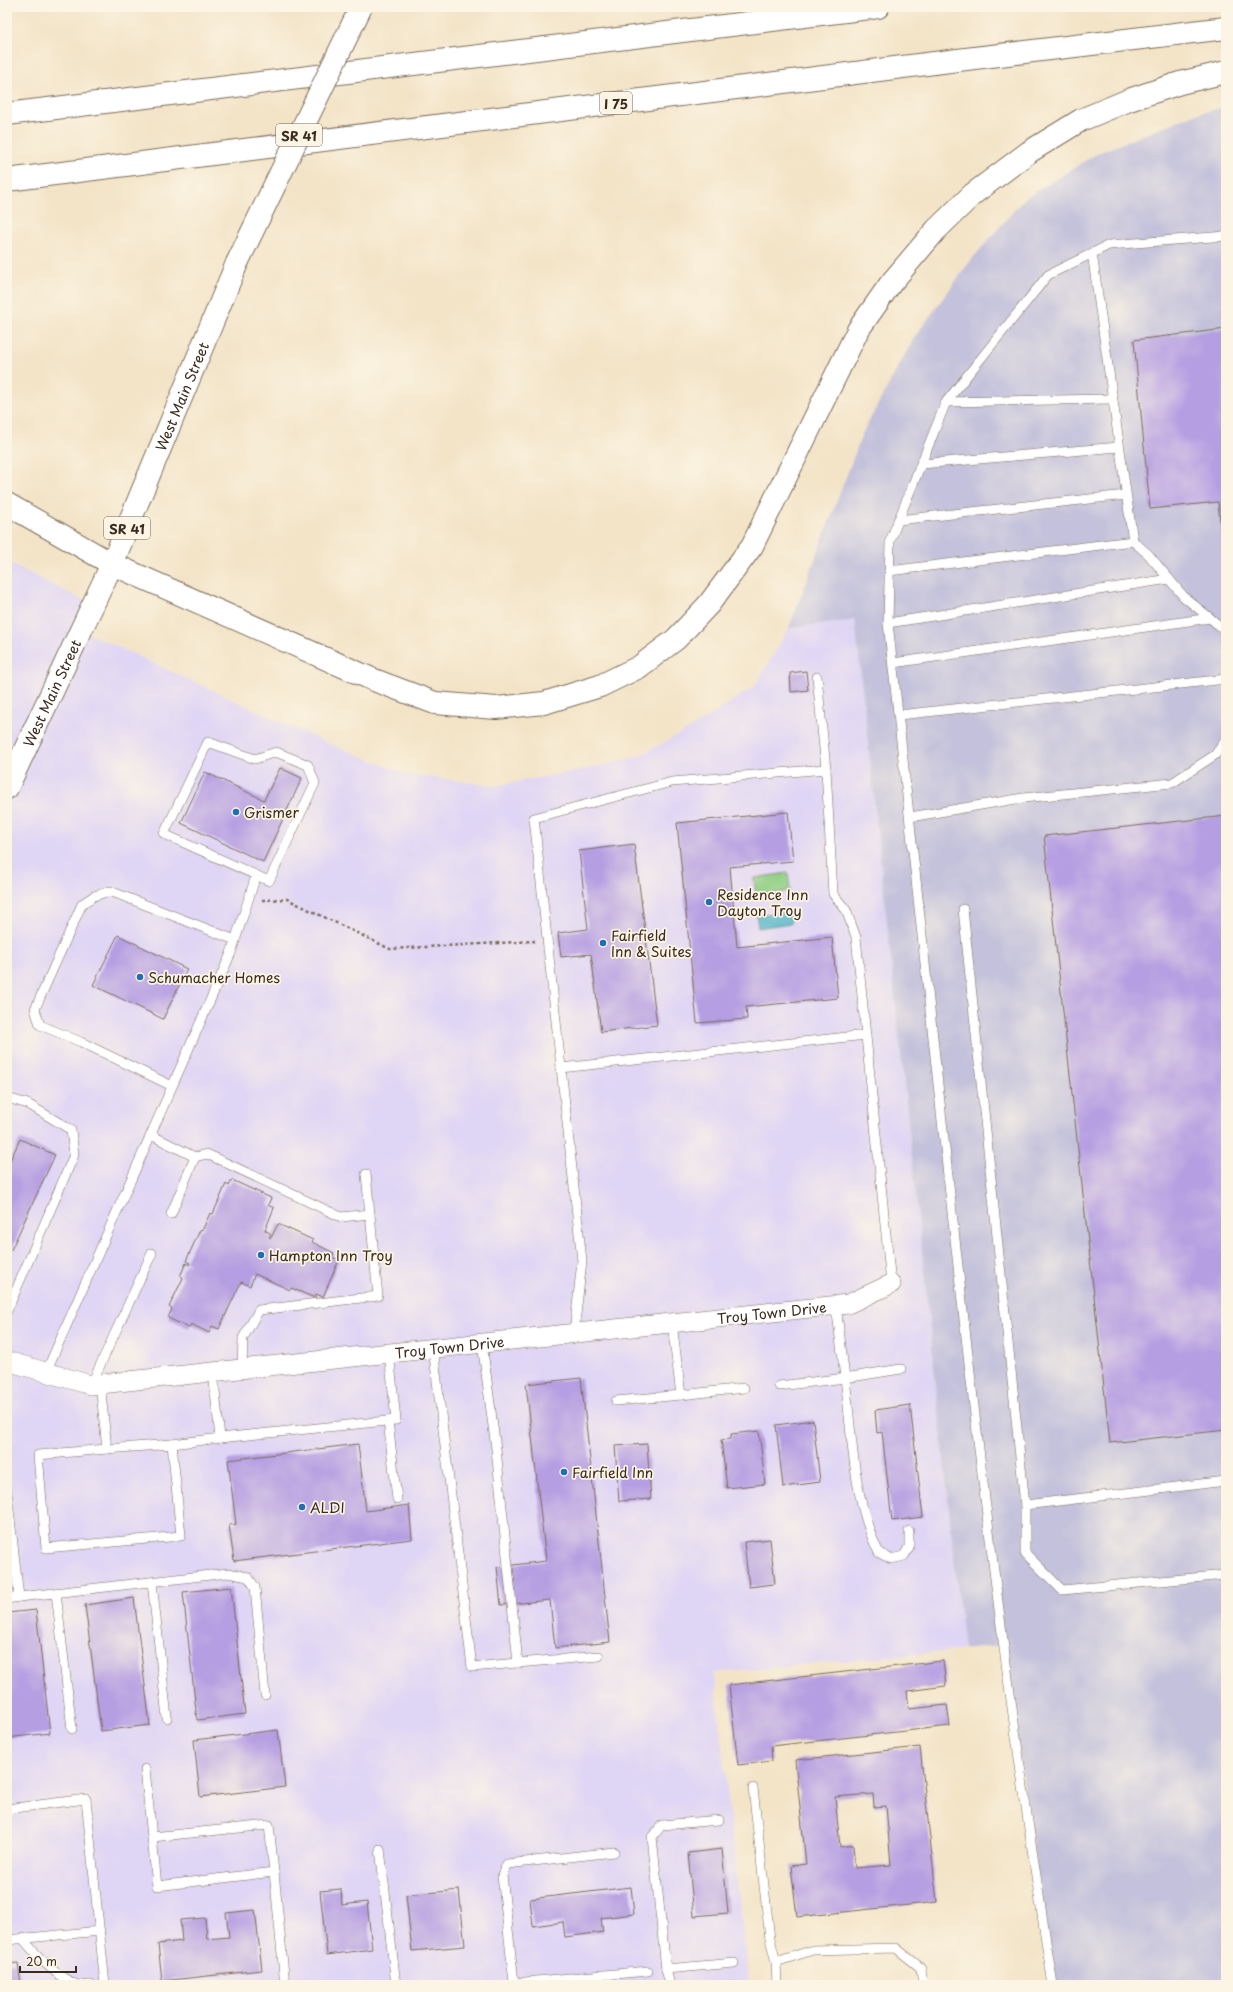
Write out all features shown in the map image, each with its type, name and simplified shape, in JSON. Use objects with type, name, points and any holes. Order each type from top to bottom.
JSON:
[{"type":"main road","name":"West Main Street","points":[[7,788],[112,564],[237,263],[361,7]]},
{"type":"main road","points":[[7,114],[878,7]]},
{"type":"main road","name":"I 75","points":[[7,180],[966,58],[1226,28]]},
{"type":"main road","points":[[7,504],[112,564],[374,680],[435,702],[496,708],[544,703],[600,686],[639,668],[676,639],[709,604],[747,553],[858,330],[891,283],[936,230],[973,194],[1028,152],[1081,120],[1129,100],[1180,83],[1226,72]]},
{"type":"street","name":"Troy Town Drive","points":[[7,1361],[96,1384],[848,1304],[891,1284]]},
{"type":"lane","points":[[1053,1985],[1037,1886],[992,1568],[888,623],[890,541],[946,402],[1048,275],[1110,245],[1226,236]]},
{"type":"lane","points":[[1092,253],[1132,541],[1148,554],[1184,597],[1226,631]]},
{"type":"lane","points":[[946,402],[1112,399]]},
{"type":"lane","points":[[921,464],[1119,447]]},
{"type":"lane","points":[[898,520],[1126,495]]},
{"type":"lane","points":[[889,571],[1132,541]]},
{"type":"lane","points":[[888,623],[1169,580]]},
{"type":"lane","points":[[893,663],[1210,618]]},
{"type":"lane","points":[[817,677],[826,769],[833,894],[846,910],[856,937],[891,1284]]},
{"type":"lane","points":[[899,715],[1226,679]]},
{"type":"lane","points":[[910,817],[1023,798],[1172,783],[1215,756],[1226,740]]},
{"type":"lane","points":[[208,742],[255,759],[276,752],[308,765],[315,783],[269,881],[256,876],[164,834],[208,742]]},
{"type":"lane","points":[[574,1333],[582,1261],[534,818],[672,782],[826,769]]},
{"type":"lane","points":[[46,1372],[151,1135],[235,940],[256,876]]},
{"type":"lane","points":[[172,1086],[81,1042],[40,1025],[35,1009],[82,904],[94,896],[110,891],[235,940]]},
{"type":"lane","points":[[963,909],[1025,1505],[1025,1553],[1062,1590],[1226,1575]]},
{"type":"lane","points":[[561,1068],[866,1036]]},
{"type":"lane","points":[[7,1098],[28,1104],[71,1130],[74,1155],[11,1292],[7,1311]]},
{"type":"lane","points":[[151,1135],[195,1157],[207,1154],[341,1217],[370,1214]]},
{"type":"lane","points":[[171,1214],[195,1157]]},
{"type":"lane","points":[[242,1369],[243,1338],[259,1310],[378,1296],[366,1174]]},
{"type":"lane","points":[[107,1448],[96,1384],[152,1253]]},
{"type":"lane","points":[[836,1305],[863,1509],[870,1536],[879,1553],[890,1559],[904,1556],[909,1547],[909,1531]]},
{"type":"lane","points":[[672,1323],[682,1395]]},
{"type":"lane","points":[[482,1343],[496,1449],[518,1663]]},
{"type":"lane","points":[[433,1348],[472,1667],[599,1656]]},
{"type":"lane","points":[[172,1444],[181,1536],[46,1548],[38,1455],[107,1448],[172,1444],[396,1420],[389,1353]]},
{"type":"lane","points":[[779,1386],[901,1369]]},
{"type":"lane","points":[[213,1372],[220,1438]]},
{"type":"lane","points":[[616,1401],[744,1388]]},
{"type":"lane","points":[[388,1421],[398,1499]]},
{"type":"lane","points":[[1025,1505],[1226,1481]]},
{"type":"lane","points":[[7,1492],[19,1597]]},
{"type":"lane","points":[[7,1599],[228,1573],[248,1577],[255,1588],[265,1695]]},
{"type":"lane","points":[[152,1582],[167,1718]]},
{"type":"lane","points":[[56,1593],[72,1730]]},
{"type":"lane","points":[[145,1769],[157,1886],[274,1872]]},
{"type":"lane","points":[[754,1788],[770,1939],[776,1962],[777,1985]]},
{"type":"lane","points":[[7,1808],[86,1800],[105,1985]]},
{"type":"lane","points":[[670,1985],[666,1969],[652,1837],[662,1825],[719,1820]]},
{"type":"lane","points":[[152,1837],[269,1825],[285,1985]]},
{"type":"lane","points":[[380,1849],[396,1985]]},
{"type":"lane","points":[[614,1852],[507,1864],[502,1876],[514,1984],[648,1971]]},
{"type":"lane","points":[[7,1940],[100,1931]]},
{"type":"lane","points":[[23,1939],[32,1951],[63,1978],[76,1985],[91,1985]]},
{"type":"lane","points":[[776,1962],[813,1950],[896,1948],[921,1968],[923,1985]]},
{"type":"lane","points":[[666,1969],[734,1962]]},
{"type":"path","points":[[242,916],[263,899],[287,899],[390,949],[547,940]]},
{"type":"shaded area","points":[[1226,107],[1226,1985],[1053,1985],[1003,1645],[964,1650],[855,620],[789,628],[863,432],[914,338],[971,260],[1024,199],[1098,153],[1195,114]]},
{"type":"shaded area","points":[[7,562],[93,605],[81,630],[320,740],[406,774],[494,786],[582,770],[637,757],[695,726],[755,686],[789,628],[855,620],[964,1650],[714,1673],[749,1985],[7,1985]]},
{"type":"green space","points":[[788,873],[790,891],[756,895],[754,878]]},
{"type":"water","points":[[789,911],[791,923],[758,928],[756,913],[758,915]]},
{"type":"building","points":[[1226,329],[1225,568],[1218,502],[1150,509],[1134,340]]},
{"type":"building","points":[[806,671],[808,690],[791,692],[790,673]]},
{"type":"building","name":"Grismer","points":[[280,768],[302,778],[263,862],[181,823],[205,772],[264,800]]},
{"type":"building","name":"Residence Inn Dayton Troy","points":[[788,812],[793,861],[730,867],[737,947],[832,937],[838,998],[746,1007],[747,1019],[697,1023],[677,823]]},
{"type":"building","points":[[1226,816],[1226,1430],[1110,1443],[1044,836]]},
{"type":"building","name":"Fairfield Inn & Suites","points":[[634,844],[657,1025],[601,1032],[591,954],[561,957],[558,933],[588,929],[579,851]]},
{"type":"building","name":"Schumacher Homes","points":[[118,935],[187,969],[163,1019],[93,985]]},
{"type":"building","points":[[20,1139],[55,1155],[11,1250],[7,1248],[7,1167]]},
{"type":"building","name":"Hampton Inn Troy","points":[[232,1180],[271,1198],[268,1205],[274,1208],[265,1230],[271,1234],[269,1237],[271,1238],[278,1224],[313,1240],[312,1242],[334,1253],[332,1257],[339,1260],[323,1297],[316,1294],[315,1298],[291,1288],[290,1290],[255,1274],[250,1286],[241,1282],[219,1329],[212,1326],[209,1333],[191,1324],[189,1328],[168,1318],[172,1309],[169,1307],[183,1278],[180,1276],[186,1263],[189,1265],[190,1263],[186,1261],[200,1230],[203,1229],[210,1213],[213,1214],[226,1184],[229,1186]]},
{"type":"building","name":"Fairfield Inn","points":[[581,1378],[610,1642],[555,1648],[550,1600],[501,1605],[497,1567],[546,1561],[526,1384]]},
{"type":"building","points":[[910,1405],[923,1517],[892,1521],[882,1432],[877,1433],[875,1410]]},
{"type":"building","points":[[813,1420],[820,1482],[783,1487],[776,1425]]},
{"type":"building","points":[[759,1431],[765,1484],[727,1488],[721,1440],[731,1439],[731,1434]]},
{"type":"building","points":[[358,1444],[366,1511],[409,1505],[412,1539],[234,1561],[229,1525],[236,1524],[228,1460]]},
{"type":"building","points":[[647,1444],[651,1499],[619,1501],[615,1446]]},
{"type":"building","points":[[770,1539],[775,1584],[749,1587],[744,1542]]},
{"type":"building","points":[[231,1587],[245,1714],[197,1720],[183,1592]]},
{"type":"building","points":[[134,1598],[150,1725],[101,1731],[85,1605]]},
{"type":"building","points":[[36,1610],[50,1733],[7,1738],[7,1613]]},
{"type":"building","points":[[943,1661],[946,1686],[907,1691],[909,1709],[947,1705],[950,1726],[771,1746],[772,1761],[738,1765],[729,1685]]},
{"type":"building","points":[[278,1730],[285,1787],[200,1797],[194,1740]]},
{"type":"building","points":[[920,1747],[937,1902],[797,1917],[791,1866],[806,1864],[795,1760]],"holes":[[[873,1794],[874,1807],[886,1806],[891,1865],[855,1868],[853,1845],[840,1847],[835,1797]]]},
{"type":"building","points":[[722,1849],[728,1913],[694,1916],[688,1853]]},
{"type":"building","points":[[631,1887],[634,1914],[601,1918],[603,1932],[565,1937],[563,1922],[533,1926],[530,1899]]},
{"type":"building","points":[[341,1889],[342,1905],[367,1902],[372,1949],[327,1955],[320,1891]]},
{"type":"building","points":[[459,1890],[465,1946],[412,1951],[406,1895]]},
{"type":"building","points":[[255,1910],[262,1970],[162,1981],[158,1944],[182,1941],[180,1920],[205,1918],[207,1939],[229,1937],[226,1913]]},
{"type":"building","points":[[18,1963],[21,1985],[7,1985],[7,1964]]},
{"type":"place","name":"Grismer","points":[[236,812]]},
{"type":"place","name":"Residence Inn Dayton Troy","points":[[709,902]]},
{"type":"place","name":"Fairfield Inn & Suites","points":[[603,943]]},
{"type":"place","name":"Schumacher Homes","points":[[140,977]]},
{"type":"place","name":"Hampton Inn Troy","points":[[261,1255]]},
{"type":"place","name":"Fairfield Inn","points":[[564,1472]]},
{"type":"place","name":"ALDI","points":[[302,1507]]}]
